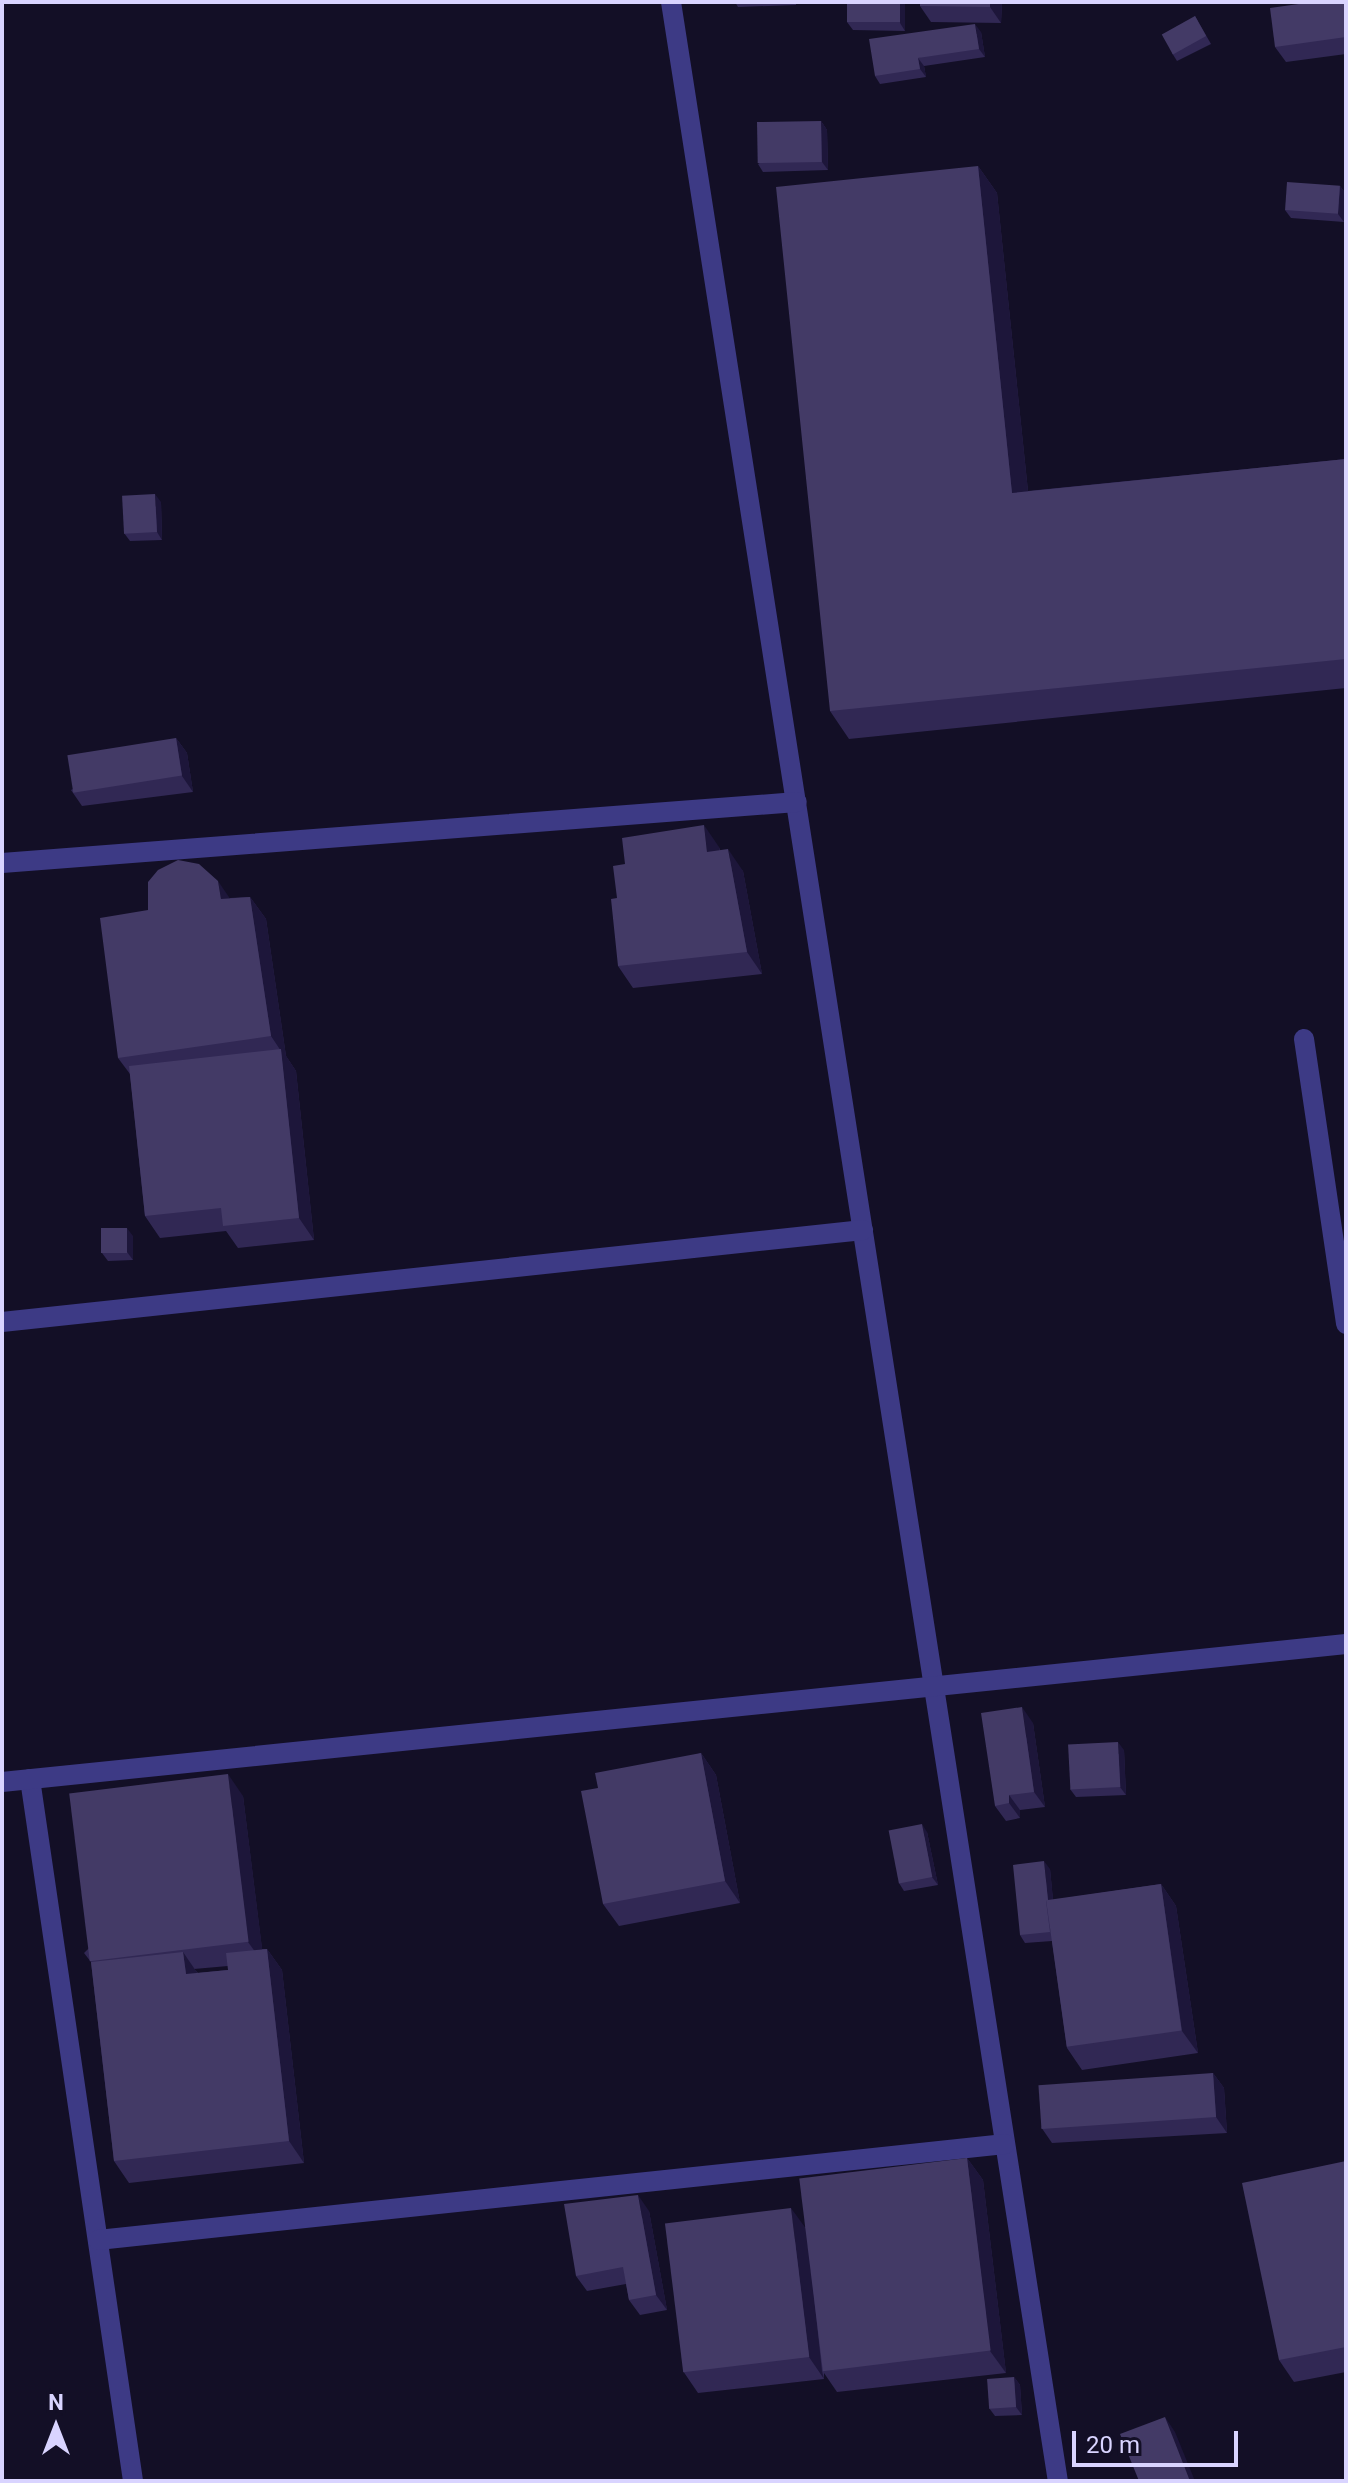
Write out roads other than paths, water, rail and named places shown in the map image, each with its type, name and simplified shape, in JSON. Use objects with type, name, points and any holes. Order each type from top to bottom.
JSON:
[{"type":"street","points":[[671,2],[1058,2481]]},
{"type":"street","points":[[2,863],[797,802]]},
{"type":"street","points":[[1304,1039],[1346,1324]]},
{"type":"street","points":[[2,1322],[863,1230]]},
{"type":"street","points":[[2,1782],[933,1683],[1346,1644]]},
{"type":"street","points":[[30,1779],[133,2481]]},
{"type":"street","points":[[98,2240],[1005,2144]]}]
